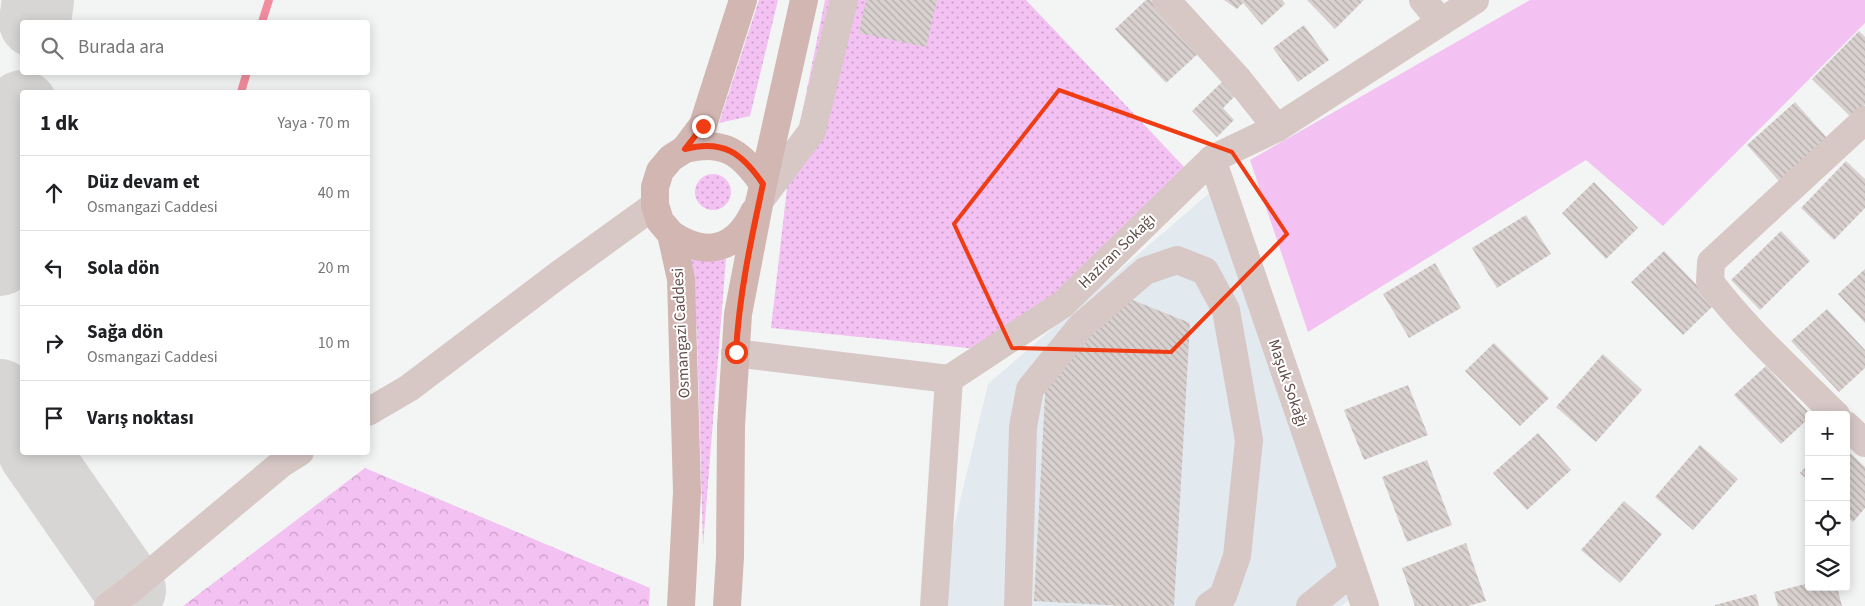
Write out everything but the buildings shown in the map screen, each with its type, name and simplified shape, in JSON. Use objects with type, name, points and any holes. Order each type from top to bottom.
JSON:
[{"type":"main road","name":"Osmangazi Caddesi","points":[[681,606],[687,492],[681,279],[671,234],[660,221],[655,204],[655,187],[660,171],[671,158],[685,149],[703,126],[743,0]]},
{"type":"main road","points":[[727,606],[730,557],[731,426],[738,314],[761,193],[804,0]]},
{"type":"main road","points":[[671,234],[685,244],[701,248],[718,246],[737,238],[748,226],[761,193],[751,166],[734,153],[719,146],[702,145],[685,149]]},
{"type":"street","points":[[761,193],[812,132],[844,0]]},
{"type":"street","points":[[1166,0],[1238,78],[1276,128]]},
{"type":"street","points":[[1423,0],[1441,22]]},
{"type":"street","name":"Haziran Sokağı","points":[[949,379],[1063,304],[1212,159],[1276,128],[1475,0]]},
{"type":"street","points":[[1832,411],[1759,340],[1722,298],[1710,282],[1711,262],[1865,120]]},
{"type":"street","name":"Maşuk Sokağı","points":[[1212,159],[1365,606]]},
{"type":"street","points":[[370,411],[409,388],[655,204]]},
{"type":"street","points":[[1018,606],[1022,427],[1030,389],[1081,326],[1146,271],[1177,260],[1205,271],[1226,310],[1249,440],[1237,556],[1223,596],[1209,606]]},
{"type":"street","points":[[736,352],[949,379],[934,606]]},
{"type":"street","points":[[1850,429],[1865,443]]},
{"type":"street","points":[[108,606],[130,590],[281,464],[295,455]]},
{"type":"street","points":[[1310,606],[1353,571]]},
{"type":"highlighted area","points":[[1059,90],[1232,152],[1287,234],[1171,352],[1012,348],[954,224]]},
{"type":"shaded area","points":[[1215,188],[1348,601],[1341,606],[935,606],[988,384]]},
{"type":"green space","points":[[759,0],[778,0],[750,116],[719,123]]},
{"type":"green space","points":[[825,0],[1026,0],[1187,170],[997,351],[771,328],[787,188]]},
{"type":"green space","points":[[1530,0],[1865,0],[1865,23],[1663,226],[1586,160],[1308,332],[1250,160]]},
{"type":"green space","points":[[713,174],[720,175],[726,179],[730,185],[730,199],[726,205],[720,209],[713,210],[706,209],[700,205],[696,199],[695,192],[696,185],[700,179],[706,175]]},
{"type":"green space","points":[[686,258],[726,259],[703,546],[697,330]]},
{"type":"green space","points":[[365,468],[650,588],[649,606],[183,606]]},
{"type":"waterway","points":[[263,20],[269,0]]},
{"type":"waterway","points":[[242,90],[246,75]]},
{"type":"waterway","points":[[0,451],[20,426]]},
{"type":"taxiway","points":[[35,20],[38,0]]},
{"type":"taxiway","points":[[0,260],[20,120]]},
{"type":"taxiway","points":[[0,395],[20,431]]},
{"type":"taxiway","points":[[36,455],[130,590]]},
{"type":"route","points":[[703,126],[685,149],[702,145],[719,146],[734,153],[751,166],[763,184],[738,314],[736,352]]}]
